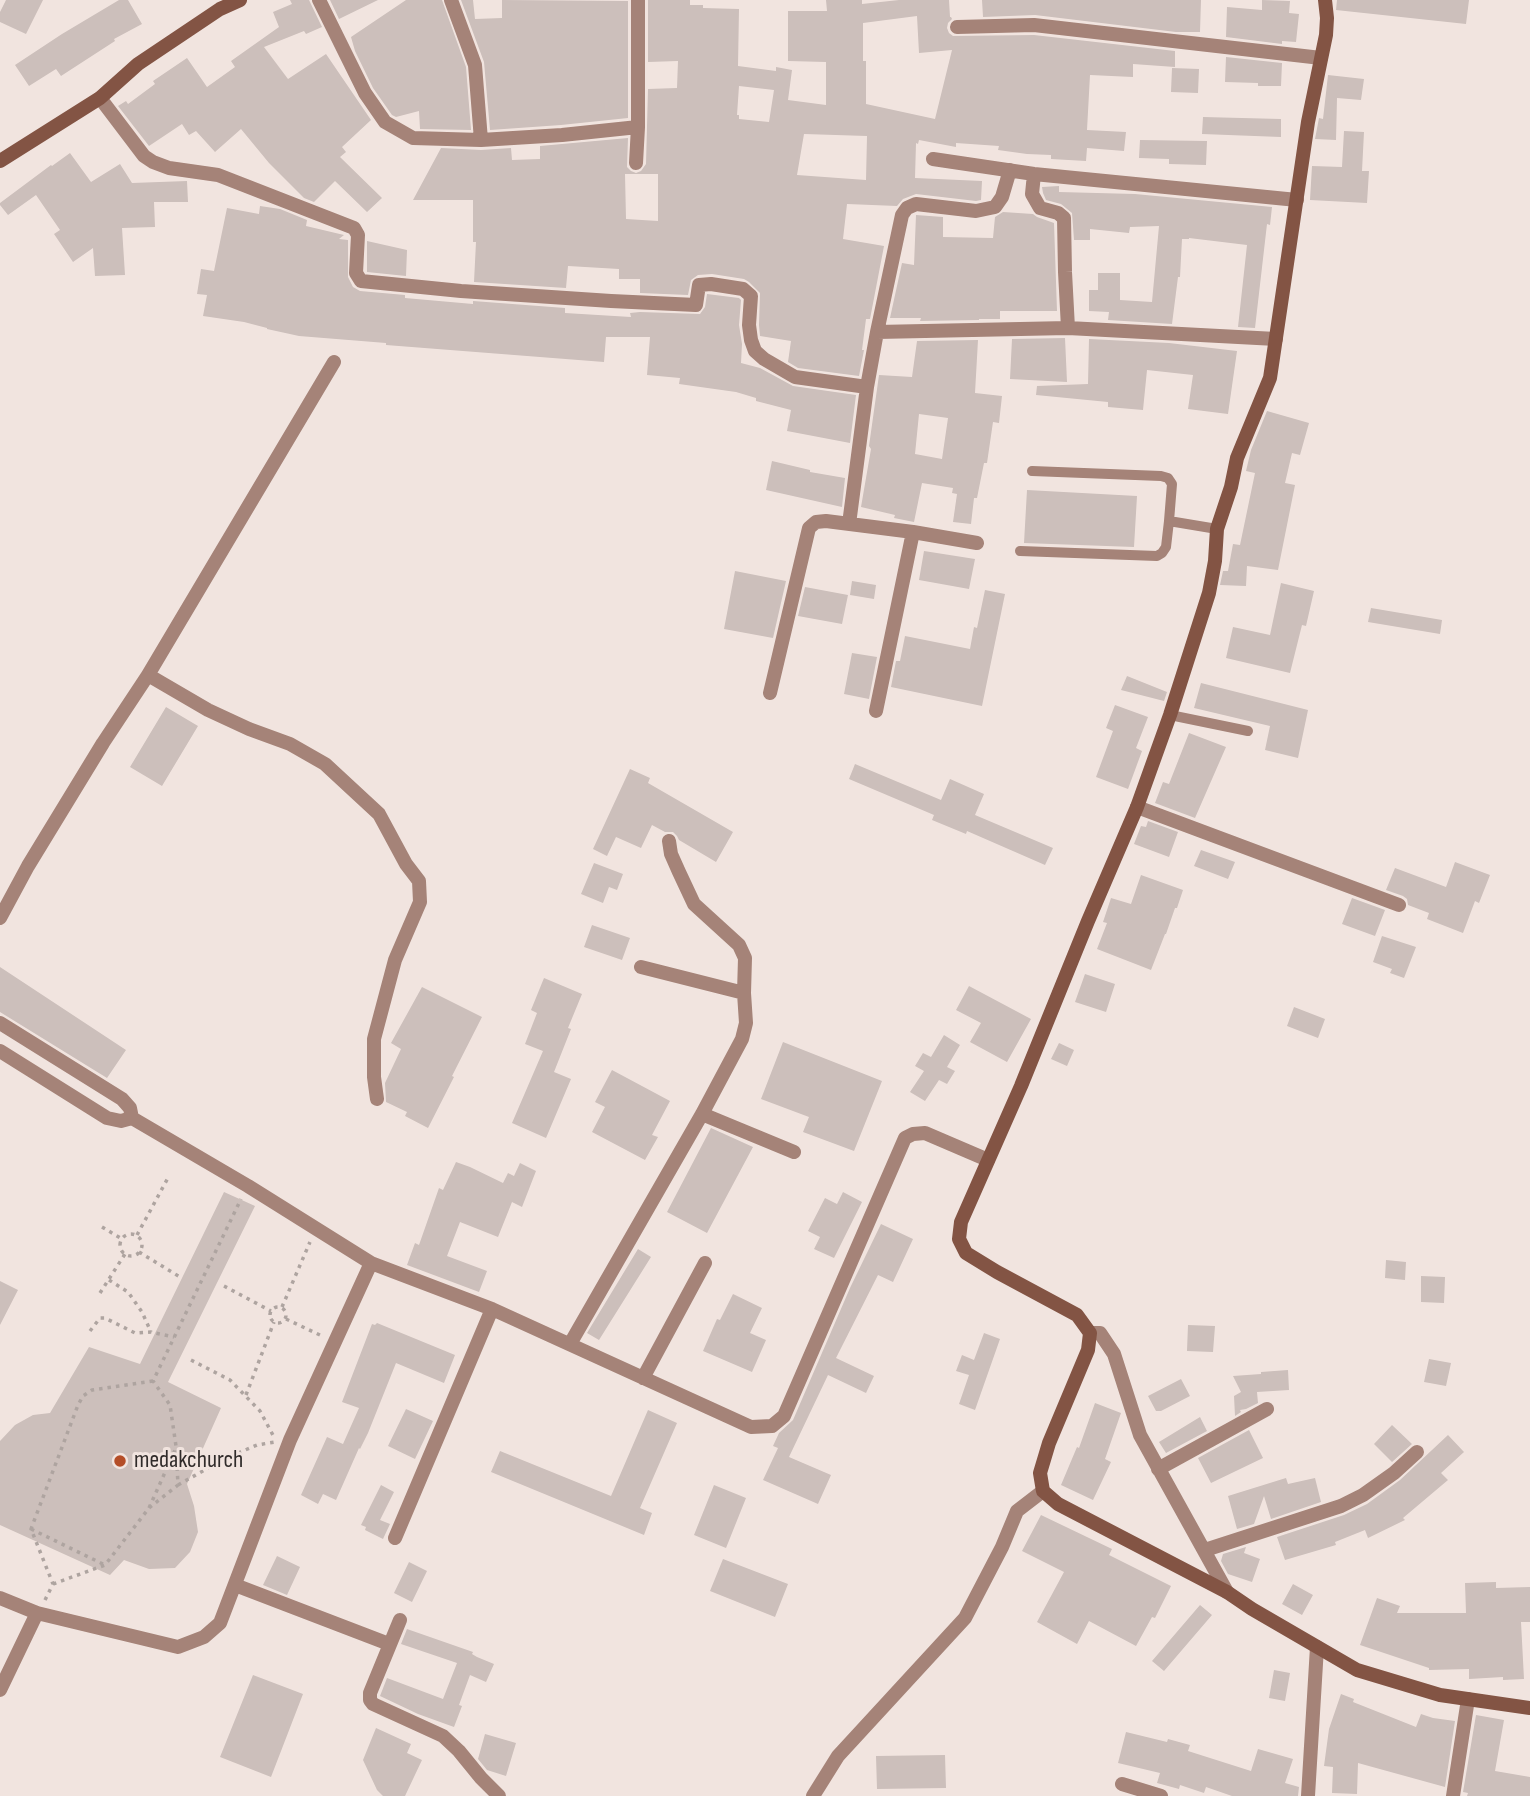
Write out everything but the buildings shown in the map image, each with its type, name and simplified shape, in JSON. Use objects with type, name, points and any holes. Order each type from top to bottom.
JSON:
[{"type":"street","points":[[0,161],[100,98],[138,64],[220,9],[240,0]]},
{"type":"street","points":[[319,0],[365,93],[384,121],[414,138],[481,140],[638,127]]},
{"type":"street","points":[[451,0],[475,65],[481,140]]},
{"type":"street","points":[[636,163],[638,0]]},
{"type":"street","points":[[1325,0],[1326,35],[1308,122],[1270,378],[1237,458],[1217,529],[1209,593],[1170,715],[1136,807],[1021,1086],[961,1222],[959,1239],[966,1253],[1077,1314],[1090,1333],[1088,1350],[1049,1443],[1040,1473],[1043,1491],[1058,1504],[1227,1592],[1357,1670],[1440,1695],[1530,1708]]},
{"type":"street","points":[[957,27],[1034,25],[1321,58]]},
{"type":"street","points":[[100,98],[145,156],[153,162],[169,168],[218,174],[354,228],[358,235],[356,273],[361,281],[461,291],[696,305],[699,285],[744,289],[751,296],[751,340],[755,351],[764,359],[795,377],[867,387]]},
{"type":"street","points":[[933,159],[1034,174],[1297,200]]},
{"type":"street","points":[[849,524],[867,387],[902,215],[907,208],[916,204],[976,211],[995,207],[1002,197],[1010,170]]},
{"type":"street","points":[[1034,174],[1032,194],[1040,208],[1058,212],[1064,218],[1068,328]]},
{"type":"street","points":[[877,332],[1068,328],[1276,339]]},
{"type":"street","points":[[0,918],[28,866],[148,675],[334,362]]},
{"type":"street","points":[[770,693],[809,528],[816,522],[913,532],[977,543]]},
{"type":"street","points":[[876,711],[913,532]]},
{"type":"street","points":[[148,675],[208,710],[290,744],[325,764],[379,814],[406,864],[419,881],[420,902],[395,960],[374,1039],[377,1099]]},
{"type":"street","points":[[1136,807],[1399,905]]},
{"type":"street","points":[[570,1344],[702,1114],[742,1039],[746,1023],[745,958],[739,945],[694,904],[668,841]]},
{"type":"street","points":[[641,967],[744,993]]},
{"type":"street","points":[[0,1023],[122,1099],[130,1108],[132,1118]]},
{"type":"street","points":[[0,1051],[107,1118],[121,1121],[132,1118],[371,1263],[492,1309],[751,1427],[772,1426],[784,1416],[905,1138],[925,1133],[988,1160]]},
{"type":"street","points":[[702,1114],[794,1152]]},
{"type":"street","points":[[0,1598],[37,1614],[178,1647],[204,1637],[220,1623],[290,1440],[371,1263]]},
{"type":"street","points":[[643,1378],[705,1263]]},
{"type":"street","points":[[395,1538],[492,1309]]},
{"type":"street","points":[[1090,1333],[1100,1333],[1114,1354],[1140,1435],[1227,1592]]},
{"type":"street","points":[[1158,1469],[1266,1409]]},
{"type":"street","points":[[1205,1550],[1341,1506],[1363,1495],[1394,1473],[1417,1452]]},
{"type":"street","points":[[813,1796],[838,1756],[965,1618],[1002,1547],[1017,1511],[1043,1491]]},
{"type":"street","points":[[235,1586],[389,1644]]},
{"type":"street","points":[[0,1690],[37,1614]]},
{"type":"street","points":[[400,1620],[370,1693],[370,1700],[373,1704],[443,1736],[499,1796]]},
{"type":"street","points":[[1308,1796],[1317,1647]]},
{"type":"street","points":[[1453,1796],[1468,1699]]},
{"type":"street","points":[[1122,1784],[1161,1796]]},
{"type":"lane","points":[[1020,551],[1157,556],[1166,547],[1171,484],[1168,478],[1032,471]]},
{"type":"lane","points":[[1169,521],[1217,529]]},
{"type":"lane","points":[[1170,715],[1248,730]]},
{"type":"path","points":[[137,1235],[169,1177]]},
{"type":"path","points":[[153,1381],[248,1186]]},
{"type":"path","points":[[102,1227],[122,1239]]},
{"type":"path","points":[[125,1254],[120,1246],[122,1239],[127,1234],[137,1235]]},
{"type":"path","points":[[125,1254],[135,1255],[139,1252],[142,1243],[137,1235]]},
{"type":"path","points":[[282,1307],[312,1238]]},
{"type":"path","points":[[139,1252],[180,1277]]},
{"type":"path","points":[[100,1293],[125,1254]]},
{"type":"path","points":[[109,1280],[128,1292],[142,1312],[151,1332]]},
{"type":"path","points":[[224,1286],[271,1311]]},
{"type":"path","points":[[271,1311],[278,1306],[282,1307],[286,1310],[286,1319]]},
{"type":"path","points":[[271,1311],[271,1320],[274,1322]]},
{"type":"path","points":[[90,1331],[102,1318],[135,1333],[151,1332],[174,1338]]},
{"type":"path","points":[[274,1322],[283,1322],[286,1319]]},
{"type":"path","points":[[286,1319],[325,1337]]},
{"type":"path","points":[[246,1395],[274,1322]]},
{"type":"path","points":[[53,1584],[104,1565],[149,1508],[178,1485],[224,1459],[257,1445],[277,1441],[260,1411],[246,1395],[230,1380],[191,1360]]},
{"type":"path","points":[[153,1381],[170,1405],[178,1485]]},
{"type":"path","points":[[50,1592],[53,1584],[31,1529],[78,1405],[83,1396],[92,1390],[153,1381]]},
{"type":"path","points":[[149,1508],[176,1446]]},
{"type":"path","points":[[31,1529],[104,1565]]},
{"type":"place","name":"medakchurch","points":[[120,1461]]}]
